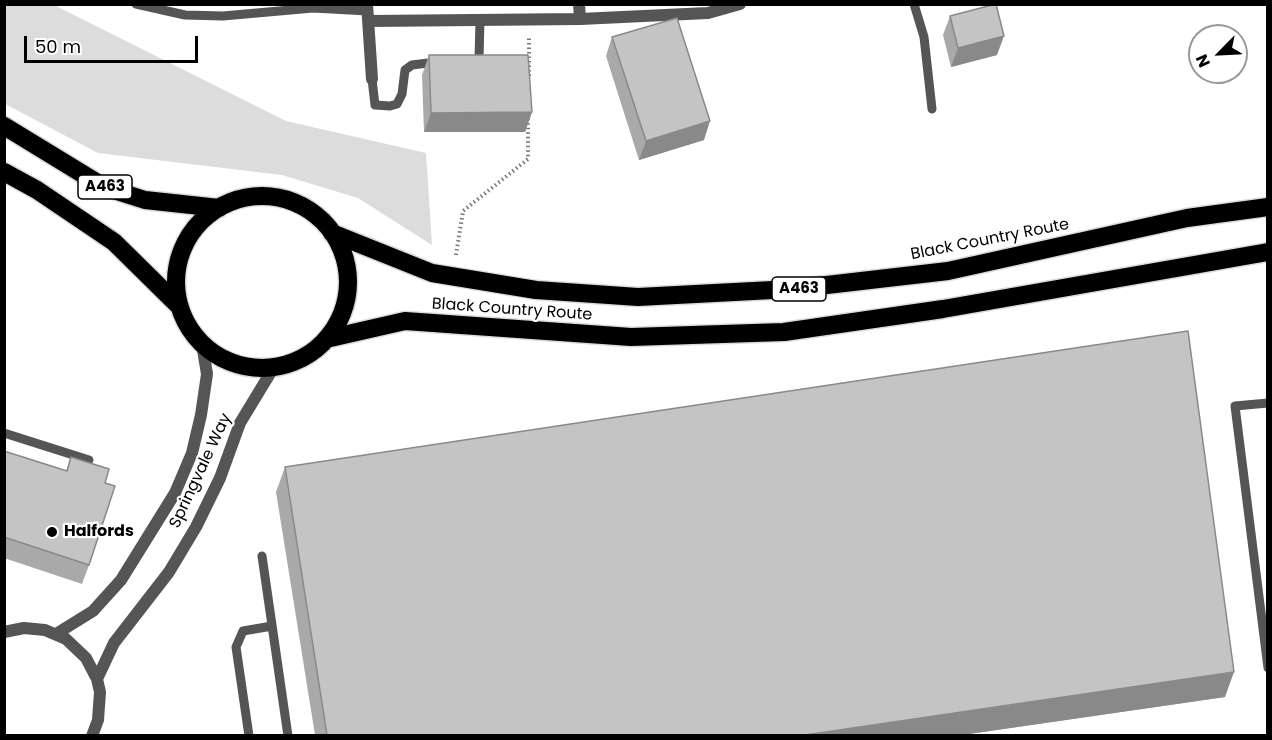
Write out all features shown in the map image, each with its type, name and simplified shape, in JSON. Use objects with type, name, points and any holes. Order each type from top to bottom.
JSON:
[{"type":"highway","name":"A463","points":[[4,126],[104,187],[145,200],[219,208]]},
{"type":"highway","name":"A463","points":[[4,172],[37,190],[114,242],[180,307]]},
{"type":"highway","name":"A463","points":[[254,196],[280,198],[304,207],[332,233],[340,246],[346,267],[347,288],[337,324],[326,339],[303,357],[274,367],[250,367],[234,363],[218,356],[202,344],[186,321],[177,291],[179,258],[194,229],[219,208],[254,196]]},
{"type":"highway","name":"Black Country Route","points":[[332,233],[432,273],[536,290],[638,297],[792,289],[948,271],[1187,218],[1268,207]]},
{"type":"highway","name":"Black Country Route","points":[[326,339],[405,321],[631,337],[784,332],[943,309],[1268,252]]},
{"type":"street","points":[[579,4],[580,19]]},
{"type":"street","points":[[372,79],[368,12],[480,20],[580,19],[708,13],[740,4]]},
{"type":"street","points":[[1245,209],[1268,196]]},
{"type":"street","name":"Springvale Way","points":[[56,634],[93,612],[121,579],[175,493],[192,453],[201,415],[207,374],[202,344]]},
{"type":"street","name":"Springvale Way","points":[[97,679],[114,643],[169,573],[196,526],[220,478],[240,423],[274,367]]},
{"type":"street","points":[[4,632],[24,628],[56,634],[77,648],[97,679],[100,692],[98,720],[92,735]]},
{"type":"street","points":[[98,720],[104,735]]},
{"type":"lane","points":[[136,4],[185,15],[223,16],[313,8],[368,12]]},
{"type":"lane","points":[[914,4],[924,37],[932,109]]},
{"type":"lane","points":[[479,59],[480,20]]},
{"type":"lane","points":[[467,60],[490,59]]},
{"type":"lane","points":[[372,79],[375,105],[390,106],[397,104],[402,94],[405,70],[412,64],[444,62]]},
{"type":"lane","points":[[1268,403],[1234,406],[1268,668]]},
{"type":"lane","points":[[4,434],[89,460]]},
{"type":"lane","points":[[262,556],[288,735]]},
{"type":"lane","points":[[249,735],[236,647],[243,631],[272,626]]},
{"type":"path","points":[[529,20],[529,78]]},
{"type":"path","points":[[456,255],[463,211],[528,159],[528,113]]},
{"type":"shaded area","points":[[4,5],[54,5],[286,121],[426,153],[432,245],[358,198],[282,175],[98,153],[5,104]]},
{"type":"building","points":[[996,4],[1004,36],[958,48],[950,16]]},
{"type":"building","points":[[677,18],[710,121],[646,141],[612,37]]},
{"type":"building","points":[[429,55],[528,55],[532,112],[431,113]]},
{"type":"building","points":[[1188,331],[1234,672],[805,735],[327,735],[285,467]]},
{"type":"building","name":"Halfords","points":[[4,451],[67,471],[71,457],[109,469],[105,483],[115,486],[89,565],[4,537]]},
{"type":"place","name":"Halfords","points":[[52,532]]}]
